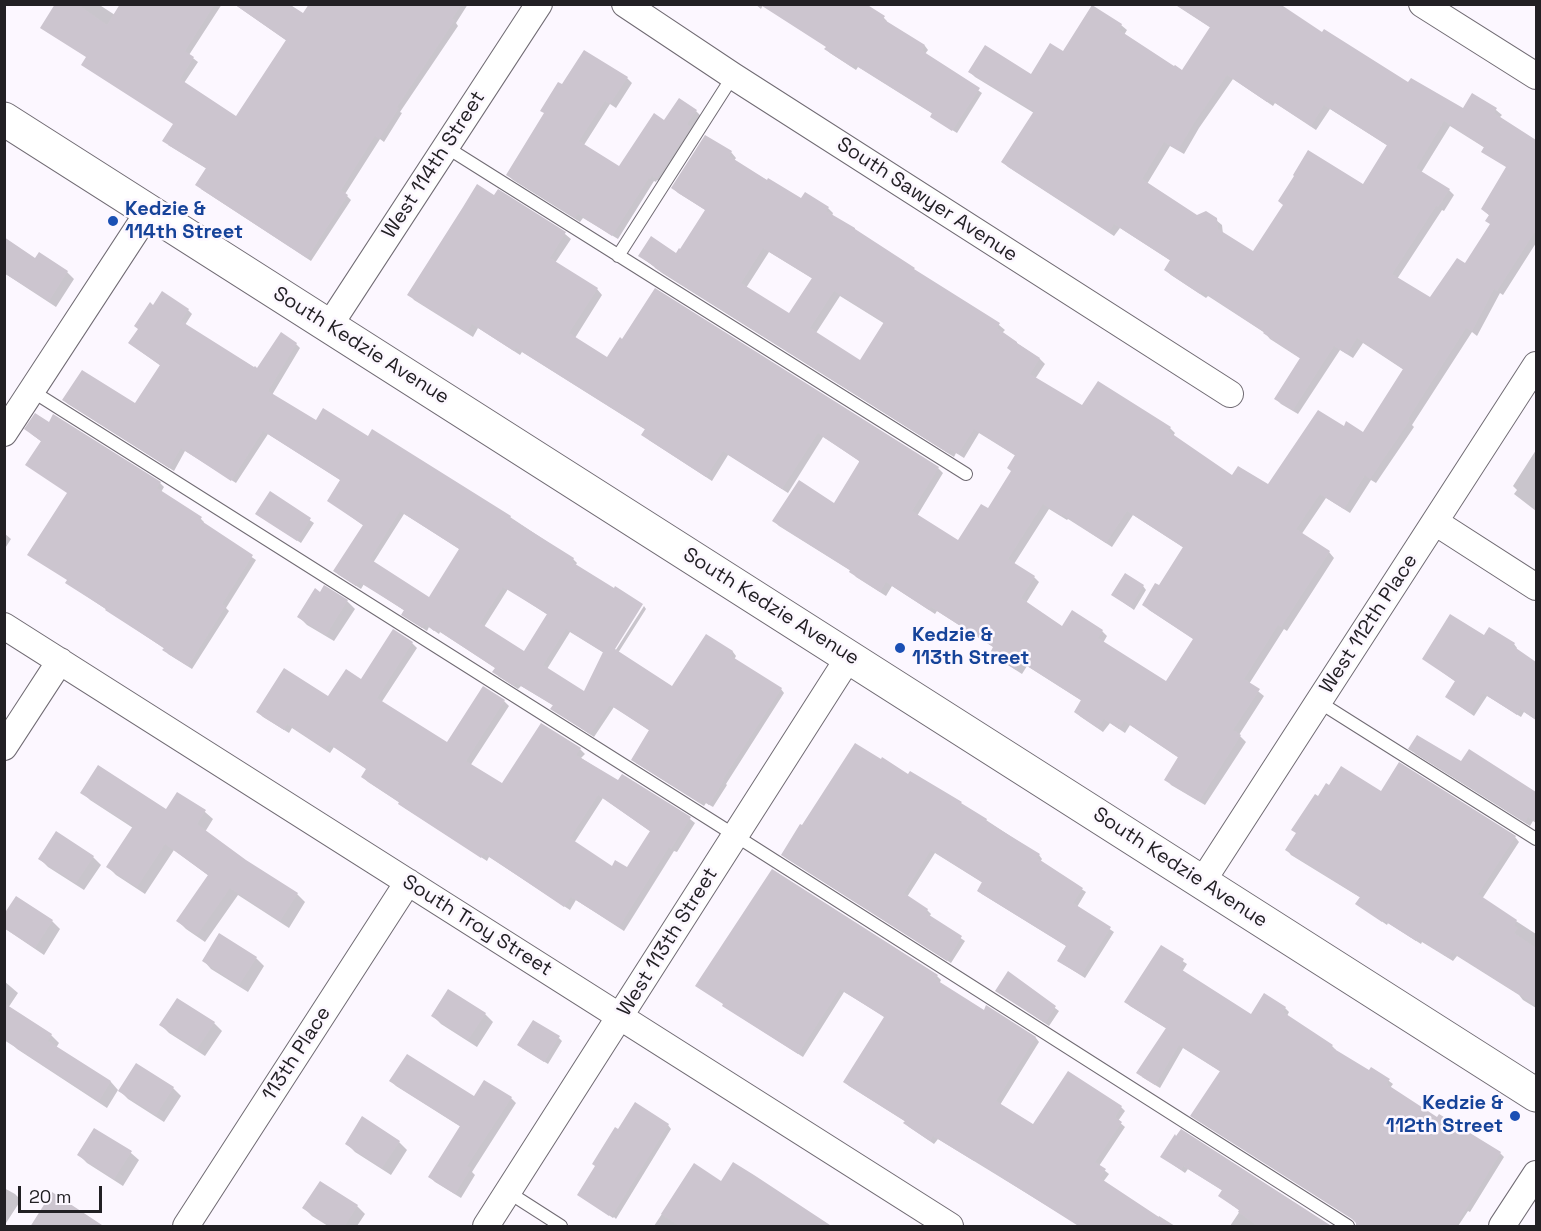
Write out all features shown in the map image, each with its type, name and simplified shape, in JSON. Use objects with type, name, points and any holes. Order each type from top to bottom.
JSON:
[{"type":"main road","name":"South Kedzie Avenue","points":[[4,119],[1536,1095]]},
{"type":"street","name":"West 114th Street","points":[[329,326],[539,4]]},
{"type":"street","name":"South Sawyer Avenue","points":[[625,4],[732,76],[1230,394]]},
{"type":"street","points":[[1422,4],[1536,76]]},
{"type":"street","points":[[4,434],[149,211]]},
{"type":"street","name":"West 112th Place","points":[[1202,882],[1536,365]]},
{"type":"street","points":[[1435,522],[1536,587]]},
{"type":"street","name":"South Troy Street","points":[[4,626],[950,1227]]},
{"type":"street","name":"West 113th Street","points":[[486,1227],[849,657]]},
{"type":"street","points":[[4,747],[60,661]]},
{"type":"street","name":"113th Place","points":[[186,1227],[408,882]]},
{"type":"street","points":[[1502,1227],[1536,1174]]},
{"type":"lane","points":[[618,256],[732,76]]},
{"type":"lane","points":[[446,147],[966,474]]},
{"type":"lane","points":[[32,391],[736,836],[1348,1227]]},
{"type":"lane","points":[[1319,702],[1536,839]]},
{"type":"lane","points":[[508,1192],[561,1227]]},
{"type":"building","points":[[55,4],[77,4],[107,25],[120,4],[215,4],[185,51],[194,57],[180,79],[236,116],[286,40],[234,4],[289,4],[303,13],[309,4],[462,4],[452,19],[455,20],[397,107],[399,108],[379,139],[375,136],[341,190],[348,195],[307,258],[195,185],[206,168],[162,141],[173,124],[81,65],[86,57],[40,28]]},
{"type":"building","points":[[759,4],[866,4],[885,16],[883,19],[925,45],[922,50],[924,52],[980,88],[952,131],[930,117],[932,113],[854,64],[852,67],[824,49],[826,47]]},
{"type":"building","points":[[1175,4],[1280,4],[1322,32],[1324,29],[1408,82],[1411,78],[1463,108],[1472,93],[1497,108],[1494,113],[1536,140],[1536,230],[1497,291],[1494,289],[1472,331],[1466,328],[1408,419],[1410,420],[1370,479],[1365,475],[1344,509],[1320,494],[1296,529],[1330,551],[1281,627],[1278,625],[1244,679],[1260,689],[1233,730],[1241,735],[1199,801],[1164,780],[1178,757],[1124,721],[1119,729],[1104,719],[1098,728],[1074,712],[1081,700],[1021,662],[1016,670],[990,653],[993,647],[931,607],[929,610],[886,582],[880,592],[849,572],[850,570],[772,521],[799,480],[834,503],[859,462],[818,433],[782,489],[723,451],[706,477],[641,435],[645,429],[516,348],[514,351],[472,324],[467,332],[407,295],[477,184],[494,195],[498,189],[566,232],[550,258],[598,288],[569,333],[607,357],[620,337],[622,339],[655,288],[939,467],[912,511],[958,540],[981,504],[988,508],[1011,471],[1007,468],[1015,455],[974,429],[958,454],[950,449],[948,453],[638,256],[651,236],[676,253],[705,210],[671,188],[705,135],[732,151],[729,156],[767,180],[768,178],[801,198],[805,192],[829,207],[826,211],[1000,323],[997,328],[1040,358],[1030,374],[1082,405],[1098,381],[1171,427],[1168,431],[1232,475],[1238,466],[1268,484],[1318,410],[1344,426],[1346,421],[1363,432],[1403,369],[1357,338],[1347,354],[1334,346],[1293,410],[1274,399],[1300,358],[1202,291],[1200,294],[1164,270],[1170,260],[1114,224],[1109,232],[1001,162],[1034,111],[968,72],[985,45],[1031,74],[1050,43],[1063,51],[1092,5],[1122,24],[1119,30],[1182,70],[1210,27]],"holes":[[[1227,75],[1267,102],[1269,99],[1311,126],[1324,105],[1387,145],[1363,184],[1308,150],[1278,201],[1283,205],[1253,251],[1218,229],[1217,218],[1206,211],[1197,215],[1142,179],[1164,142],[1178,150]],[[1444,121],[1484,147],[1481,152],[1506,167],[1481,209],[1489,215],[1485,221],[1490,224],[1465,263],[1457,258],[1430,297],[1392,274],[1436,206],[1438,207],[1450,189],[1416,168]],[[763,248],[812,278],[789,313],[741,283]],[[834,291],[884,322],[860,360],[810,328]],[[1043,504],[1106,543],[1127,511],[1183,547],[1159,585],[1155,583],[1142,605],[1193,639],[1166,681],[1098,638],[1103,630],[1072,610],[1062,626],[1021,598],[1035,576],[1008,559]]]},
{"type":"building","points":[[584,50],[628,77],[610,104],[605,101],[579,141],[619,166],[654,113],[664,120],[679,98],[697,110],[687,124],[691,127],[657,179],[652,176],[649,178],[612,236],[578,214],[575,218],[506,175],[544,113],[540,111],[558,82],[562,84]]},
{"type":"building","points":[[4,237],[35,258],[39,252],[68,271],[49,301],[4,273]]},
{"type":"building","points":[[162,291],[189,309],[181,321],[257,368],[281,332],[297,343],[268,391],[316,420],[323,408],[368,436],[372,429],[511,516],[510,518],[574,558],[572,562],[643,604],[615,649],[672,686],[706,634],[733,651],[731,656],[782,688],[723,779],[709,805],[702,800],[700,803],[631,760],[649,730],[610,705],[590,734],[550,709],[553,705],[516,683],[514,686],[492,672],[495,668],[436,629],[434,631],[425,624],[422,628],[401,615],[404,610],[359,582],[356,586],[333,571],[363,525],[327,501],[340,480],[263,431],[231,481],[181,448],[169,468],[62,400],[82,370],[135,403],[160,365],[128,343],[138,329],[134,326],[150,302],[153,305]],"holes":[[[400,511],[459,549],[429,597],[370,559]],[[503,587],[547,614],[524,651],[480,623]],[[566,629],[603,652],[584,691],[543,665]]]},
{"type":"building","points":[[35,413],[49,422],[53,414],[161,482],[157,488],[202,517],[200,520],[253,555],[222,604],[226,606],[188,666],[65,583],[67,580],[27,555],[67,493],[25,465],[41,441],[24,429]]},
{"type":"building","points":[[270,491],[311,518],[297,541],[255,514]]},
{"type":"building","points":[[1125,573],[1144,585],[1130,607],[1111,595]]},
{"type":"building","points":[[324,585],[348,600],[326,635],[297,617],[315,588],[320,592]]},
{"type":"building","points":[[1450,614],[1484,635],[1489,627],[1515,643],[1513,646],[1536,662],[1536,720],[1520,709],[1517,715],[1483,693],[1470,713],[1445,697],[1455,681],[1422,659]]},
{"type":"building","points":[[393,629],[413,642],[377,698],[447,742],[483,686],[505,700],[466,761],[502,783],[541,723],[581,748],[576,755],[618,780],[622,774],[691,817],[671,849],[669,847],[619,927],[571,897],[564,907],[484,853],[481,858],[361,777],[366,769],[329,744],[325,749],[287,724],[284,730],[256,712],[284,668],[328,696],[346,669],[361,679]],"holes":[[[598,795],[650,831],[627,867],[615,860],[612,866],[570,838]]]},
{"type":"building","points":[[1417,735],[1461,761],[1469,749],[1536,792],[1536,822],[1528,817],[1525,822],[1408,749]]},
{"type":"building","points":[[855,743],[908,774],[910,771],[962,802],[987,819],[986,821],[1040,854],[1037,858],[1083,888],[1073,903],[1111,927],[1081,975],[1057,961],[1066,946],[977,891],[982,882],[931,850],[904,893],[928,909],[926,913],[962,936],[947,961],[781,855]]},
{"type":"building","points":[[1399,762],[1516,836],[1478,894],[1517,920],[1514,925],[1518,928],[1514,933],[1536,948],[1536,1005],[1452,952],[1449,958],[1417,938],[1416,941],[1383,920],[1382,922],[1355,904],[1360,897],[1285,850],[1296,833],[1291,830],[1315,794],[1318,796],[1326,783],[1329,785],[1341,766],[1381,791]]},
{"type":"building","points":[[98,765],[166,809],[177,792],[206,810],[197,824],[246,860],[298,893],[280,921],[230,888],[197,935],[176,921],[208,875],[165,844],[137,887],[106,867],[133,826],[80,793]]},
{"type":"building","points":[[56,831],[94,856],[76,883],[38,859]]},
{"type":"building","points":[[772,869],[938,975],[935,979],[984,1010],[986,1005],[1036,1037],[996,1101],[1033,1124],[1068,1071],[1122,1106],[1115,1117],[1122,1122],[1095,1162],[1106,1169],[1100,1178],[1174,1227],[1080,1227],[933,1136],[930,1141],[903,1123],[905,1121],[843,1082],[884,1017],[840,989],[798,1054],[722,1006],[723,1004],[695,986]]},
{"type":"building","points":[[16,896],[53,920],[35,948],[4,928],[4,914]]},
{"type":"building","points":[[219,933],[257,957],[239,985],[202,961]]},
{"type":"building","points":[[1161,945],[1184,959],[1179,968],[1251,1014],[1264,993],[1286,1007],[1283,1012],[1333,1045],[1331,1047],[1369,1070],[1371,1067],[1390,1079],[1388,1085],[1437,1117],[1439,1114],[1501,1152],[1455,1227],[1356,1227],[1352,1219],[1190,1116],[1220,1071],[1179,1045],[1155,1085],[1136,1073],[1166,1028],[1124,1002]]},
{"type":"building","points":[[1008,971],[1056,1006],[1045,1023],[995,991]]},
{"type":"building","points":[[448,989],[486,1013],[468,1040],[431,1016]]},
{"type":"building","points":[[177,998],[215,1022],[197,1049],[159,1025]]},
{"type":"building","points":[[4,1003],[52,1034],[48,1041],[111,1081],[99,1101],[4,1040]]},
{"type":"building","points":[[533,1020],[560,1036],[544,1062],[517,1045]]},
{"type":"building","points":[[407,1054],[474,1096],[484,1080],[512,1097],[467,1166],[471,1168],[455,1194],[428,1177],[460,1126],[389,1081]]},
{"type":"building","points":[[136,1063],[174,1087],[156,1115],[118,1091]]},
{"type":"building","points":[[635,1102],[669,1124],[612,1216],[610,1214],[609,1216],[577,1195],[595,1166],[592,1164],[615,1127],[618,1129]]},
{"type":"building","points":[[362,1116],[400,1141],[382,1168],[345,1144]]},
{"type":"building","points":[[94,1128],[132,1151],[114,1179],[77,1155]]},
{"type":"building","points":[[1181,1129],[1333,1227],[1259,1227],[1218,1196],[1222,1190],[1183,1166],[1181,1170],[1160,1157],[1175,1134],[1176,1136]]},
{"type":"building","points":[[733,1162],[833,1227],[681,1227],[661,1214],[694,1163],[721,1181]]},
{"type":"building","points":[[320,1181],[358,1205],[344,1227],[331,1227],[302,1208]]},
{"type":"building","points":[[52,1192],[105,1227],[30,1227]]},
{"type":"place","name":"Kedzie & 114th Street","points":[[113,221]]},
{"type":"place","name":"Kedzie & 113th Street","points":[[900,648]]},
{"type":"place","name":"Kedzie & 112th Street","points":[[1515,1116]]}]
